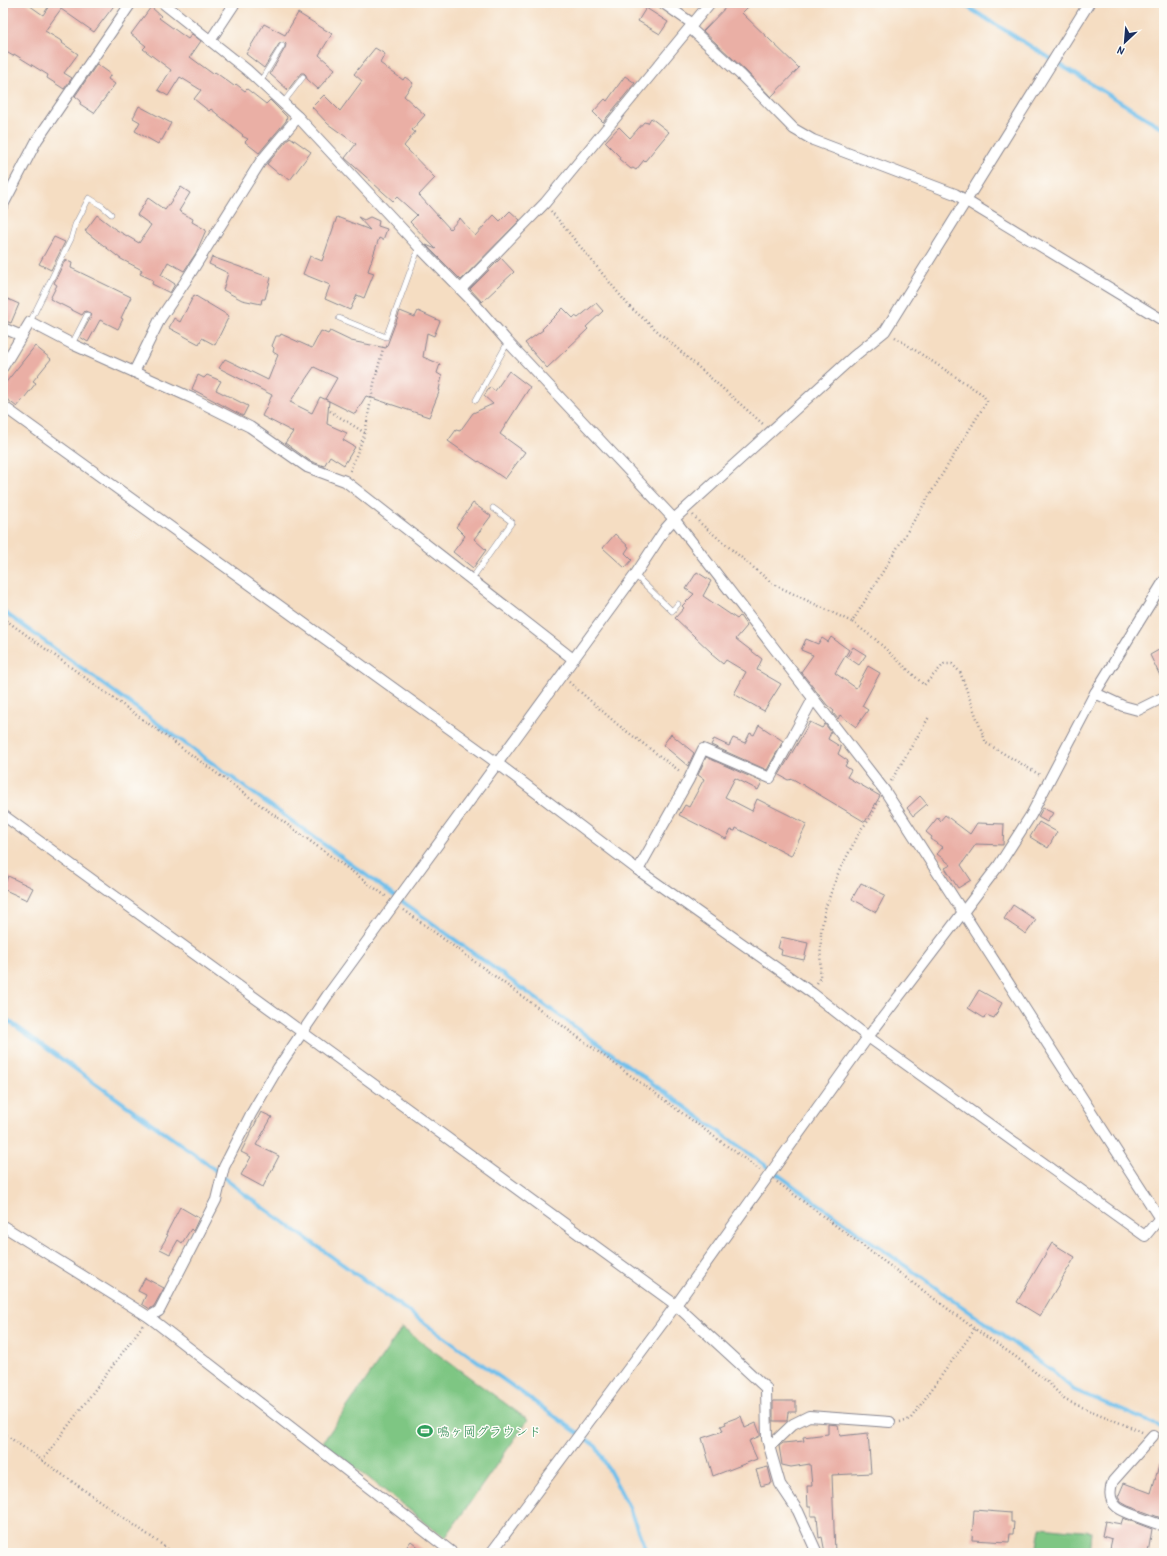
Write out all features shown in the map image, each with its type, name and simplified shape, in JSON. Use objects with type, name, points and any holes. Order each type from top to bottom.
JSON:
[{"type":"street","points":[[3,205],[37,140],[131,3]]},
{"type":"street","points":[[3,406],[497,763],[638,870],[812,993],[868,1037],[1145,1236],[1163,1218],[885,791],[674,519],[508,342],[461,289],[419,247],[298,117],[260,82],[163,3]]},
{"type":"street","points":[[210,41],[235,3]]},
{"type":"street","points":[[663,3],[692,26],[794,129],[803,135],[833,148],[955,194],[1164,321]]},
{"type":"street","points":[[461,289],[545,203],[710,3]]},
{"type":"street","points":[[149,1317],[159,1311],[216,1200],[224,1168],[251,1114],[278,1068],[302,1032],[634,575],[666,528],[771,431],[885,331],[1089,3]]},
{"type":"street","points":[[134,372],[160,319],[261,161],[298,117]]},
{"type":"street","points":[[3,367],[30,322],[72,344],[194,399],[250,427],[307,467],[346,481],[573,659]]},
{"type":"street","points":[[3,328],[22,336]]},
{"type":"street","points":[[492,1553],[676,1305],[868,1037],[999,865],[1031,814],[1095,693],[1164,581]]},
{"type":"street","points":[[1095,693],[1123,706],[1138,710],[1164,697]]},
{"type":"street","points":[[638,870],[689,779],[703,749],[770,778],[813,699]]},
{"type":"street","points":[[3,815],[676,1305],[766,1388],[766,1439],[780,1484],[798,1511],[817,1553]]},
{"type":"street","points":[[3,1226],[149,1317],[453,1553]]},
{"type":"street","points":[[769,1447],[793,1424],[809,1416],[890,1422]]},
{"type":"street","points":[[1153,1436],[1113,1481],[1110,1488],[1110,1494],[1118,1508],[1164,1526]]},
{"type":"lane","points":[[260,82],[282,46]]},
{"type":"lane","points":[[283,103],[304,76]]},
{"type":"lane","points":[[30,322],[89,198],[111,214]]},
{"type":"lane","points":[[339,318],[386,337],[419,247]]},
{"type":"lane","points":[[72,344],[87,315]]},
{"type":"lane","points":[[476,400],[508,342]]},
{"type":"lane","points":[[471,580],[512,522],[493,508]]},
{"type":"lane","points":[[634,575],[672,611],[678,604]]},
{"type":"path","points":[[545,203],[629,306],[771,431]]},
{"type":"path","points":[[852,622],[987,401],[982,394],[885,331]]},
{"type":"path","points":[[346,481],[365,432],[374,383],[386,337]]},
{"type":"path","points":[[330,412],[365,432]]},
{"type":"path","points":[[687,508],[700,523],[774,584],[852,622],[875,638],[924,685],[944,664],[952,664],[960,672],[986,743],[1049,780]]},
{"type":"path","points":[[3,618],[769,1176],[1016,1358],[1050,1384],[1065,1400],[1153,1436]]},
{"type":"path","points":[[561,675],[618,724],[689,779]]},
{"type":"path","points":[[812,993],[820,978],[821,932],[825,909],[839,871],[862,828],[869,820],[929,717]]},
{"type":"path","points":[[42,1461],[149,1317]]},
{"type":"path","points":[[890,1422],[906,1421],[911,1418],[975,1329]]},
{"type":"path","points":[[3,1433],[174,1553]]},
{"type":"green space","name":"鳴ヶ岡グラウンド","points":[[402,1328],[528,1420],[445,1538],[323,1442]]},
{"type":"green space","points":[[1041,1527],[1092,1532],[1090,1553],[1037,1553]]},
{"type":"building","points":[[3,3],[26,3],[43,15],[51,3],[116,3],[94,32],[61,9],[45,31],[63,42],[62,43],[78,54],[64,73],[72,78],[64,89],[47,78],[48,75],[14,54],[13,56],[3,50]]},
{"type":"building","points":[[730,3],[752,3],[742,13],[799,68],[771,97],[746,71],[703,31]]},
{"type":"building","points":[[151,7],[161,16],[159,18],[188,39],[192,34],[201,41],[190,57],[213,74],[215,72],[234,86],[236,84],[245,91],[247,89],[266,104],[270,100],[287,117],[286,121],[259,153],[245,142],[248,139],[242,136],[243,135],[211,109],[209,111],[194,99],[201,90],[180,77],[168,96],[158,90],[171,70],[143,49],[146,46],[131,34]]},
{"type":"building","points":[[646,8],[668,22],[660,34],[638,21]]},
{"type":"building","points":[[298,13],[332,34],[319,55],[335,69],[318,89],[307,79],[304,73],[301,73],[288,90],[270,74],[285,48],[286,44],[284,42],[279,44],[264,68],[246,54],[264,24],[285,35]]},
{"type":"building","points":[[375,48],[385,54],[380,63],[403,80],[405,77],[413,83],[404,96],[425,115],[412,130],[415,132],[404,146],[435,178],[419,195],[450,229],[460,218],[475,236],[494,215],[500,221],[510,211],[520,220],[461,280],[426,245],[436,249],[410,222],[417,215],[397,197],[393,201],[345,158],[356,144],[328,124],[312,107],[324,95],[340,111],[362,81],[354,74]]},
{"type":"building","points":[[97,64],[111,74],[108,79],[115,84],[94,113],[80,104],[81,101],[75,96]]},
{"type":"building","points":[[625,76],[635,83],[603,122],[593,112],[605,99],[607,101]]},
{"type":"building","points":[[139,106],[171,123],[162,140],[160,140],[158,144],[135,131],[140,122],[133,118]]},
{"type":"building","points":[[651,118],[669,132],[636,170],[633,168],[631,169],[619,159],[620,157],[605,142],[619,127],[630,138],[644,122],[648,123]]},
{"type":"building","points":[[290,137],[311,152],[290,180],[280,173],[279,174],[267,164]]},
{"type":"building","points":[[181,187],[190,193],[179,211],[193,219],[192,222],[206,230],[196,253],[184,271],[168,262],[161,275],[175,284],[170,293],[152,284],[153,280],[140,274],[142,270],[121,259],[85,231],[97,215],[115,229],[139,243],[151,225],[137,215],[148,198],[165,210]]},
{"type":"building","points":[[337,217],[370,230],[358,217],[364,220],[370,217],[379,221],[378,226],[387,229],[383,240],[379,238],[368,271],[374,273],[364,298],[357,295],[350,310],[325,299],[330,285],[303,274],[310,256],[322,261]]},
{"type":"building","points":[[54,237],[65,242],[51,270],[39,264]]},
{"type":"building","points":[[212,257],[271,278],[265,299],[262,299],[261,304],[242,300],[223,290],[228,273],[209,264]]},
{"type":"building","points":[[501,258],[514,272],[482,302],[470,289]]},
{"type":"building","points":[[65,260],[72,263],[71,268],[131,297],[121,318],[123,319],[118,329],[100,320],[88,342],[80,337],[91,317],[90,313],[85,311],[82,315],[50,299],[57,285],[54,283]]},
{"type":"building","points":[[194,295],[229,316],[215,345],[202,338],[199,344],[169,328],[174,318],[180,322]]},
{"type":"building","points":[[3,297],[19,304],[11,323],[3,320]]},
{"type":"building","points":[[596,303],[603,311],[586,327],[588,329],[547,368],[525,343],[543,330],[542,329],[563,308],[573,318],[575,316],[578,318]]},
{"type":"building","points":[[400,311],[415,317],[418,311],[440,321],[434,336],[427,333],[423,357],[440,364],[437,373],[442,376],[440,390],[429,417],[366,396],[355,414],[329,401],[327,424],[347,433],[343,440],[355,447],[344,465],[330,456],[324,466],[310,461],[285,443],[293,432],[262,416],[272,395],[219,368],[225,359],[268,380],[278,355],[273,352],[274,348],[272,346],[276,336],[280,336],[281,334],[312,348],[321,331],[328,334],[330,331],[351,341],[386,348]],"holes":[[[314,367],[337,378],[325,399],[329,401],[320,397],[312,413],[290,402]]]},
{"type":"building","points":[[35,346],[51,359],[33,381],[36,383],[17,407],[3,396],[3,386]]},
{"type":"building","points":[[509,371],[530,387],[500,434],[525,452],[505,479],[448,441],[456,430],[460,431],[473,413],[493,404],[484,396],[490,387],[495,391]]},
{"type":"building","points":[[198,375],[204,378],[207,375],[221,381],[216,390],[248,406],[243,416],[192,389]]},
{"type":"building","points":[[473,503],[491,516],[474,539],[486,550],[473,568],[453,552],[465,536],[456,527]]},
{"type":"building","points":[[615,534],[629,547],[625,553],[632,560],[625,568],[603,548]]},
{"type":"building","points":[[697,572],[711,581],[703,596],[737,619],[740,616],[747,626],[736,639],[762,659],[757,670],[781,684],[764,711],[734,694],[746,672],[726,660],[723,664],[675,618],[684,608],[682,606],[694,594],[686,589]]},
{"type":"building","points":[[831,637],[849,650],[835,673],[856,688],[868,666],[880,673],[862,706],[868,710],[856,727],[840,715],[838,719],[833,713],[834,711],[827,705],[801,672],[813,655],[801,650],[806,639],[818,644],[822,638],[828,642]]},
{"type":"building","points":[[853,647],[866,655],[859,665],[847,657]]},
{"type":"building","points":[[1164,647],[1164,684],[1150,655]]},
{"type":"building","points":[[810,722],[822,728],[825,724],[831,732],[828,739],[841,747],[838,754],[848,761],[845,766],[851,770],[847,777],[880,796],[865,822],[793,779],[788,780],[779,775]]},
{"type":"building","points":[[759,725],[783,741],[767,770],[711,745],[714,739],[729,746],[733,738],[745,743],[750,733],[754,735]]},
{"type":"building","points":[[671,734],[694,753],[688,766],[663,745]]},
{"type":"building","points":[[706,757],[762,782],[758,790],[735,778],[725,797],[752,811],[757,799],[807,824],[791,856],[736,828],[735,831],[731,830],[726,839],[679,815],[685,805],[689,807],[704,779],[698,775]]},
{"type":"building","points":[[920,796],[927,804],[913,816],[907,808]]},
{"type":"building","points":[[1043,808],[1053,813],[1047,822],[1038,817]]},
{"type":"building","points":[[945,815],[970,834],[977,823],[1004,824],[1003,845],[976,844],[961,865],[971,880],[958,888],[945,868],[951,865],[937,854],[943,847],[931,839],[932,837],[926,832],[938,817],[940,821]]},
{"type":"building","points":[[1039,822],[1057,832],[1048,848],[1030,837]]},
{"type":"building","points":[[8,876],[33,888],[27,900],[3,889]]},
{"type":"building","points":[[861,883],[885,895],[876,912],[852,899]]},
{"type":"building","points":[[1013,905],[1036,920],[1026,934],[1004,919]]},
{"type":"building","points":[[781,937],[808,943],[804,960],[781,955],[782,950],[778,948]]},
{"type":"building","points":[[979,990],[1002,1003],[994,1018],[986,1015],[984,1018],[968,1008]]},
{"type":"building","points":[[261,1112],[272,1117],[256,1145],[279,1156],[263,1187],[241,1175],[251,1157],[241,1152]]},
{"type":"building","points":[[180,1207],[199,1218],[193,1231],[191,1229],[182,1243],[178,1240],[170,1254],[160,1249],[168,1235],[166,1234]]},
{"type":"building","points":[[1052,1243],[1075,1257],[1040,1316],[1017,1302]]},
{"type":"building","points":[[145,1278],[164,1288],[154,1306],[150,1309],[142,1304],[146,1295],[138,1291]]},
{"type":"building","points":[[773,1401],[796,1401],[796,1412],[788,1412],[787,1421],[773,1421]]},
{"type":"building","points":[[741,1416],[745,1428],[756,1423],[760,1433],[760,1436],[749,1441],[757,1459],[713,1476],[702,1438],[723,1431],[721,1426],[726,1424],[725,1422]]},
{"type":"building","points":[[828,1424],[838,1425],[840,1436],[868,1433],[871,1473],[832,1475],[835,1553],[825,1553],[822,1537],[819,1538],[817,1516],[811,1516],[811,1507],[808,1507],[807,1486],[812,1486],[810,1464],[791,1467],[782,1465],[779,1446],[783,1443],[804,1441],[803,1437],[828,1434]]},
{"type":"building","points":[[1161,1459],[1164,1459],[1164,1519],[1128,1506],[1121,1502],[1118,1497],[1124,1483],[1151,1493]]},
{"type":"building","points":[[768,1467],[772,1483],[761,1486],[756,1470]]},
{"type":"building","points":[[974,1510],[1011,1513],[1011,1522],[1014,1522],[1013,1534],[1010,1534],[1009,1542],[972,1540]]},
{"type":"building","points":[[1123,1518],[1152,1529],[1148,1553],[1109,1553],[1112,1539],[1102,1536],[1105,1521],[1121,1524]]},
{"type":"building","points":[[411,1541],[426,1553],[402,1553]]},
{"type":"waterway","points":[[961,3],[1164,129]]},
{"type":"waterway","points":[[3,611],[802,1192],[1055,1373],[1074,1390],[1164,1427]]},
{"type":"waterway","points":[[3,1017],[204,1161],[243,1193],[596,1446],[627,1503],[647,1553]]},
{"type":"place","name":"鳴ヶ岡グラウンド","points":[[425,1431]]}]
